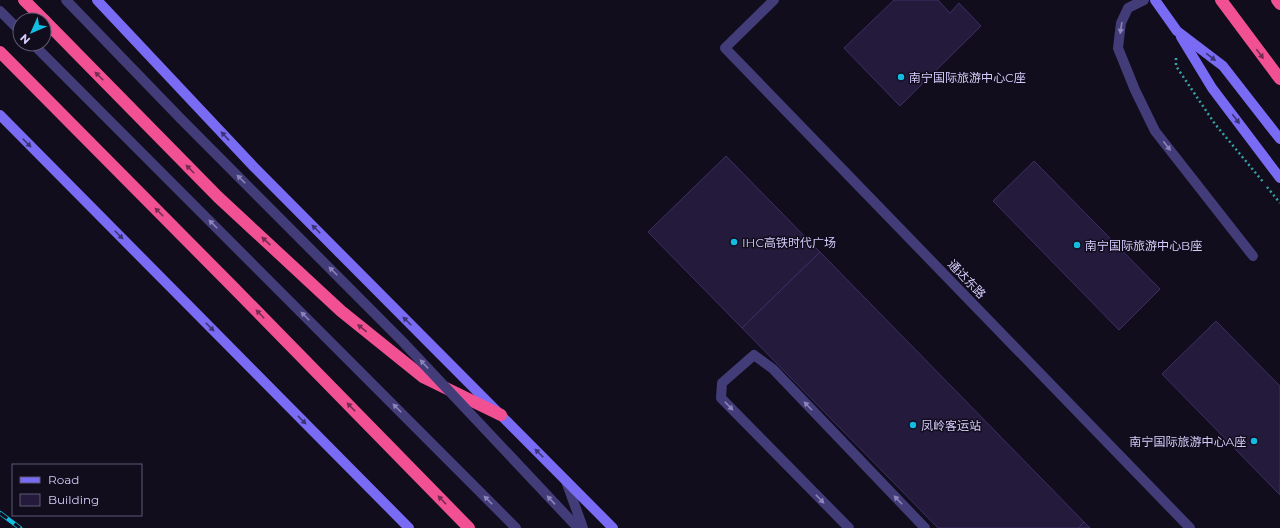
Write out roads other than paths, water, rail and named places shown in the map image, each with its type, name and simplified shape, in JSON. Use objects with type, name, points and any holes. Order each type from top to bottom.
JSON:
[{"type":"highway","points":[[24,0],[36,12]]},
{"type":"highway","points":[[1220,0],[1280,80]]},
{"type":"highway","points":[[1278,0],[1280,4]]},
{"type":"highway","points":[[52,28],[218,197],[341,311],[423,377],[501,415]]},
{"type":"highway","points":[[0,52],[229,282],[469,528]]},
{"type":"street","points":[[66,0],[181,119],[403,342],[578,528]]},
{"type":"street","points":[[97,0],[254,167],[613,528]]},
{"type":"street","name":"通达东路","points":[[774,0],[725,48],[1190,528]]},
{"type":"street","points":[[1144,0],[1128,8],[1121,23],[1118,48],[1135,90],[1155,131],[1253,256]]},
{"type":"street","points":[[1155,0],[1177,31],[1212,88],[1280,178]]},
{"type":"street","points":[[0,11],[12,23]]},
{"type":"street","points":[[1177,31],[1222,66],[1280,139]]},
{"type":"street","points":[[41,52],[516,528]]},
{"type":"street","points":[[0,115],[409,528]]},
{"type":"street","points":[[849,528],[721,398],[722,383],[754,355],[773,369],[925,528]]},
{"type":"street","points":[[566,481],[583,528]]},
{"type":"railway","points":[[0,513],[20,528]]},
{"type":"place","name":"南宁国际旅游中心C座","points":[[901,77]]},
{"type":"place","name":"IHC高铁时代广场","points":[[734,242]]},
{"type":"place","name":"南宁国际旅游中心B座","points":[[1077,245]]},
{"type":"place","name":"凤岭客运站","points":[[913,425]]},
{"type":"place","name":"南宁国际旅游中心A座","points":[[1254,441]]}]
